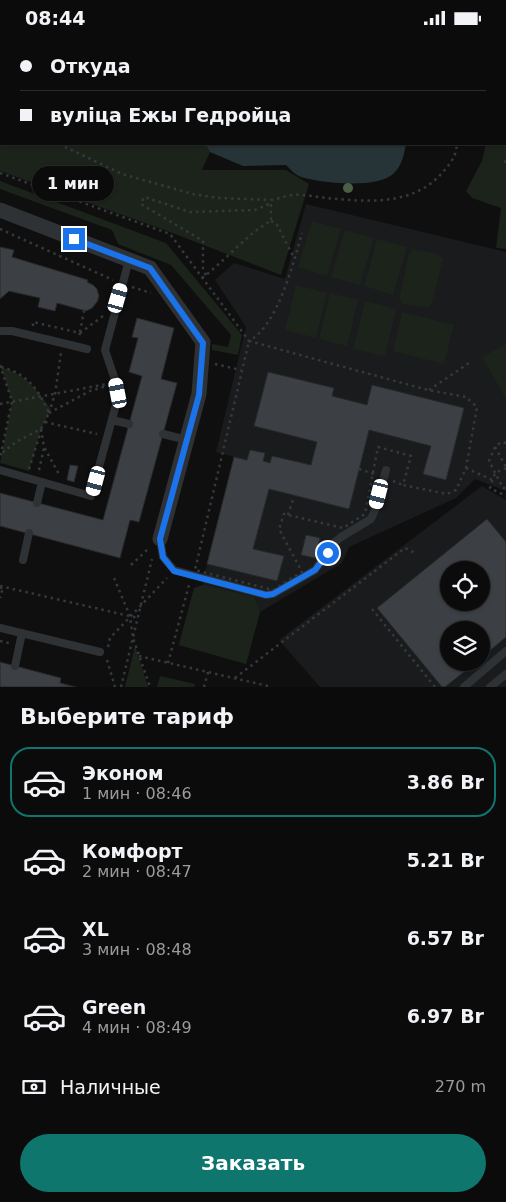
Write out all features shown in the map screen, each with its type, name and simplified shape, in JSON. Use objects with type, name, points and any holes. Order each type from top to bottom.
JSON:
[{"type":"street","points":[[0,210],[150,268],[203,343],[199,395],[160,539]]},
{"type":"lane","points":[[0,470],[91,496],[117,401],[116,383],[105,350],[129,260]]},
{"type":"lane","points":[[0,331],[12,331],[87,349]]},
{"type":"lane","points":[[112,420],[128,424]]},
{"type":"lane","points":[[163,434],[187,440]]},
{"type":"lane","points":[[160,539],[163,557],[174,571],[193,572],[266,595],[273,594],[315,570],[334,543],[371,519],[386,470]]},
{"type":"lane","points":[[37,503],[42,482]]},
{"type":"lane","points":[[22,560],[29,533]]},
{"type":"lane","points":[[0,628],[103,653]]},
{"type":"lane","points":[[15,666],[22,633]]},
{"type":"lane","points":[[464,687],[506,651]]},
{"type":"lane","points":[[490,687],[506,674]]},
{"type":"path","points":[[61,145],[122,174],[193,194],[218,198],[271,201]]},
{"type":"path","points":[[206,275],[203,270],[203,241],[141,204],[144,197],[190,212],[256,210],[271,201],[293,195],[364,201],[385,200],[406,196],[429,185],[456,156],[457,145]]},
{"type":"path","points":[[0,173],[170,234],[249,341],[428,391],[466,397],[477,407],[466,468],[456,490],[447,494],[403,485],[411,456],[378,447],[365,514],[343,528],[284,515],[279,529],[302,572],[272,590],[193,572]]},
{"type":"path","points":[[271,201],[271,221]]},
{"type":"path","points":[[271,221],[276,223],[292,254],[296,255]]},
{"type":"path","points":[[202,278],[254,233],[271,221]]},
{"type":"path","points":[[0,229],[122,284],[157,294]]},
{"type":"path","points":[[168,663],[193,572],[249,341],[257,337],[274,315],[302,233]]},
{"type":"path","points":[[78,341],[84,311]]},
{"type":"path","points":[[80,333],[104,315],[114,311]]},
{"type":"path","points":[[32,329],[33,322],[80,333]]},
{"type":"path","points":[[28,471],[41,429],[55,394],[63,344]]},
{"type":"path","points":[[201,361],[241,370]]},
{"type":"path","points":[[428,391],[472,361]]},
{"type":"path","points":[[1,366],[23,375],[41,395],[49,413]]},
{"type":"path","points":[[0,457],[12,401],[1,366]]},
{"type":"path","points":[[0,404],[41,395],[116,383]]},
{"type":"path","points":[[49,413],[90,391],[116,383]]},
{"type":"path","points":[[45,422],[108,437]]},
{"type":"path","points":[[2,453],[16,442],[41,429]]},
{"type":"path","points":[[41,429],[44,447],[62,480]]},
{"type":"path","points":[[506,443],[501,442],[495,447],[489,461],[503,487],[506,488]]},
{"type":"path","points":[[38,474],[44,447]]},
{"type":"path","points":[[495,447],[506,467],[495,473],[490,488],[506,497]]},
{"type":"path","points":[[466,468],[493,480]]},
{"type":"path","points":[[288,515],[293,500]]},
{"type":"path","points":[[131,565],[160,539]]},
{"type":"path","points":[[122,687],[153,557],[160,539]]},
{"type":"path","points":[[234,678],[405,547],[415,553]]},
{"type":"path","points":[[110,638],[174,571]]},
{"type":"path","points":[[114,578],[130,616],[133,638],[150,687]]},
{"type":"path","points":[[0,598],[1,587],[138,618]]},
{"type":"path","points":[[372,609],[435,687]]},
{"type":"path","points":[[103,653],[115,687]]},
{"type":"path","points":[[139,655],[272,687]]},
{"type":"path","points":[[204,687],[208,672]]},
{"type":"shaded area","points":[[0,145],[206,145],[210,152],[202,170],[286,170],[309,184],[281,275],[170,232],[0,171]]},
{"type":"shaded area","points":[[206,145],[406,145],[402,159],[395,172],[387,178],[364,183],[336,183],[301,177],[286,165],[243,166],[210,152]]},
{"type":"shaded area","points":[[486,145],[506,145],[506,249],[496,248],[501,208],[472,198],[466,191],[482,161]]},
{"type":"shaded area","points":[[0,181],[166,243],[242,335],[238,355],[212,350],[212,344],[228,347],[231,335],[171,265],[118,244],[112,230],[0,189]]},
{"type":"shaded area","points":[[306,204],[506,252],[506,491],[475,479],[456,498],[349,547],[342,563],[260,612],[246,664],[179,645],[194,588],[203,585],[234,457],[216,452],[246,327],[215,280],[234,263],[285,279]]},
{"type":"shaded area","points":[[312,221],[341,229],[327,276],[298,267]]},
{"type":"shaded area","points":[[345,230],[374,238],[360,285],[331,277]]},
{"type":"shaded area","points":[[377,239],[407,247],[393,295],[364,286]]},
{"type":"shaded area","points":[[413,249],[438,254],[443,259],[432,303],[428,308],[403,304],[399,299],[409,254]]},
{"type":"shaded area","points":[[296,285],[327,293],[316,338],[285,330]]},
{"type":"shaded area","points":[[330,293],[358,300],[347,346],[319,339]]},
{"type":"shaded area","points":[[365,301],[396,309],[385,356],[353,349]]},
{"type":"shaded area","points":[[402,312],[454,325],[444,364],[393,351]]},
{"type":"shaded area","points":[[506,344],[506,399],[482,357]]},
{"type":"shaded area","points":[[1,367],[10,370],[30,383],[51,409],[41,429],[29,471],[0,463],[12,401]]},
{"type":"shaded area","points":[[482,486],[506,500],[506,687],[320,687],[279,640]]},
{"type":"shaded area","points":[[203,585],[254,597],[260,612],[246,664],[179,645],[194,588]]},
{"type":"shaded area","points":[[135,646],[148,687],[125,687]]},
{"type":"shaded area","points":[[160,676],[195,684],[194,687],[157,687]]},
{"type":"building","points":[[0,247],[14,250],[12,257],[88,280],[87,282],[97,289],[99,296],[97,302],[86,311],[57,303],[55,311],[38,307],[40,298],[9,291],[0,299]]},
{"type":"building","points":[[137,318],[174,328],[161,379],[177,383],[139,522],[130,520],[120,558],[0,526],[0,493],[103,520],[142,376],[129,372],[138,338],[132,337]]},
{"type":"building","points":[[268,372],[334,388],[332,396],[367,405],[372,385],[464,408],[446,480],[423,474],[431,446],[369,430],[349,509],[269,489],[253,549],[284,556],[277,581],[207,564],[234,457],[247,460],[250,450],[265,453],[263,461],[270,463],[272,456],[311,465],[317,442],[254,426]]},
{"type":"building","points":[[70,465],[78,466],[74,482],[67,480]]},
{"type":"building","points":[[487,519],[506,542],[506,637],[490,650],[490,621],[440,621],[440,671],[465,671],[445,687],[442,687],[377,608]]},
{"type":"building","points":[[306,535],[320,538],[315,558],[301,555]]},
{"type":"building","points":[[0,662],[61,678],[60,683],[76,687],[0,687]]},
{"type":"route","points":[[74,239],[150,268],[203,343],[199,395],[160,539],[163,557],[174,571],[266,595],[273,594],[315,570],[328,553]]}]
